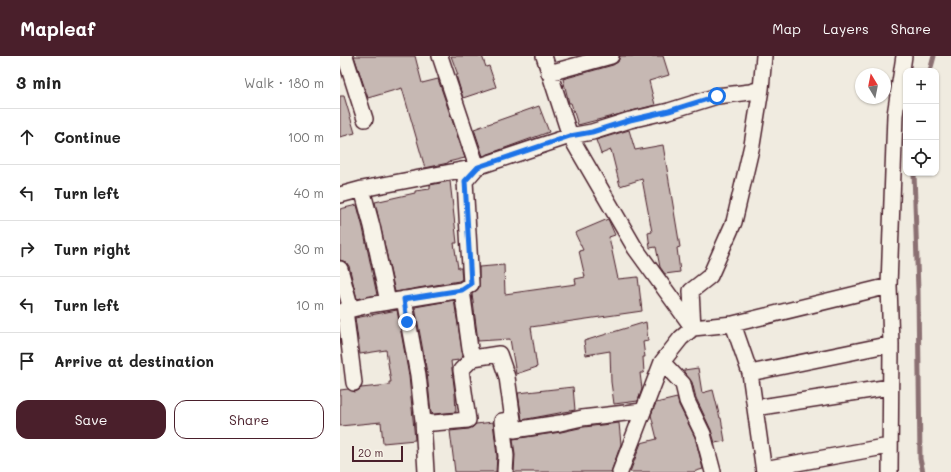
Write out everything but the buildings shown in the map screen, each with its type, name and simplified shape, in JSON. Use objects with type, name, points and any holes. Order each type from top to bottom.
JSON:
[{"type":"street","points":[[345,56],[365,119]]},
{"type":"street","points":[[440,56],[478,167]]},
{"type":"street","points":[[544,56],[570,136],[635,248],[693,328]]},
{"type":"street","points":[[549,73],[611,56]]},
{"type":"street","points":[[693,328],[691,291],[710,276],[734,222],[752,145],[761,89],[764,56]]},
{"type":"street","points":[[890,472],[889,446],[891,344],[889,286],[895,115],[904,56]]},
{"type":"street","points":[[340,195],[362,189],[478,167],[570,136],[592,132],[717,96],[750,92],[761,89]]},
{"type":"street","points":[[345,310],[462,290],[471,284],[465,181],[478,167]]},
{"type":"street","points":[[362,189],[372,226],[388,302]]},
{"type":"street","points":[[340,269],[354,383]]},
{"type":"street","points":[[620,472],[662,362],[681,338],[693,328],[733,324],[889,286]]},
{"type":"street","points":[[462,290],[472,358]]},
{"type":"street","points":[[404,299],[418,375],[423,421],[426,472]]},
{"type":"street","points":[[733,324],[750,373],[764,471],[889,446]]},
{"type":"street","points":[[750,373],[891,344]]},
{"type":"street","points":[[423,421],[433,423],[468,420],[461,370],[472,358],[499,354],[507,377],[514,430],[582,418],[643,411]]},
{"type":"street","points":[[662,362],[683,384],[687,401],[703,434],[713,472]]},
{"type":"street","points":[[755,408],[890,387]]},
{"type":"street","points":[[505,472],[506,456],[502,421],[513,420]]},
{"type":"waterway","points":[[931,68],[934,56]]},
{"type":"waterway","points":[[914,176],[918,291],[920,459],[923,472]]},
{"type":"route","points":[[407,322],[404,299],[462,290],[471,284],[465,181],[478,167],[570,136],[592,132],[717,96]]}]
